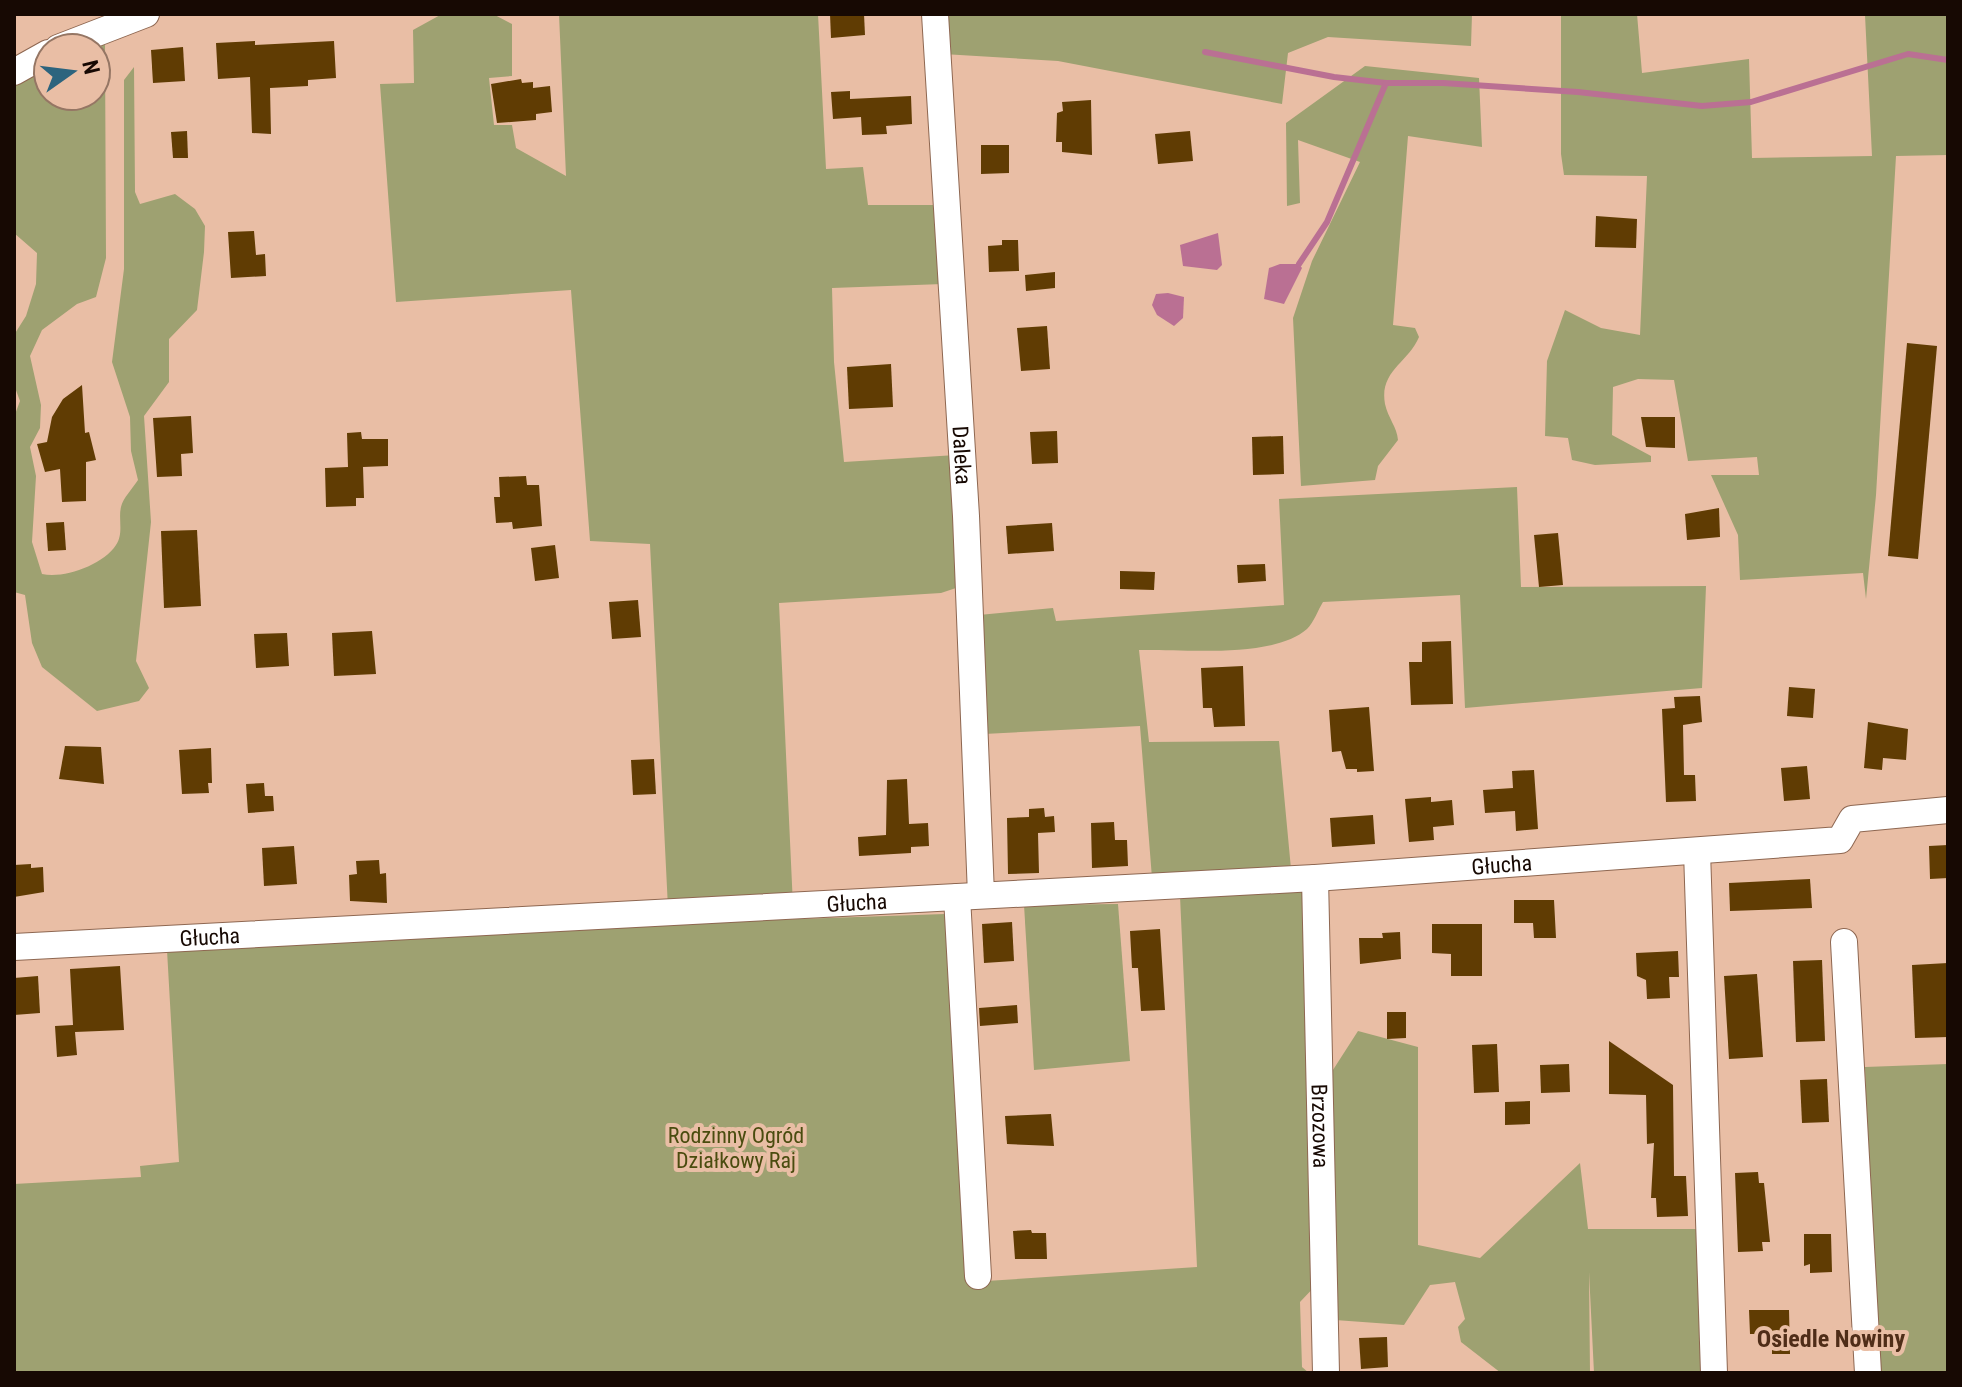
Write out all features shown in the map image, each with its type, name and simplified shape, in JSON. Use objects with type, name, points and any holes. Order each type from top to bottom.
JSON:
[{"type":"street","points":[[99,32],[146,14]]},
{"type":"street","name":"Daleka","points":[[935,14],[966,516],[969,896],[978,1276]]},
{"type":"street","points":[[14,72],[32,62]]},
{"type":"street","name":"Głucha","points":[[14,947],[1315,878],[1697,851],[1840,840],[1852,819],[1948,810]]},
{"type":"street","points":[[1697,851],[1714,1373]]},
{"type":"street","name":"Brzozowa","points":[[1315,878],[1326,1373]]},
{"type":"street","points":[[1844,942],[1868,1373]]},
{"type":"green space","points":[[442,14],[493,14],[512,24],[512,76],[489,78],[494,125],[512,125],[516,148],[566,176],[559,14],[818,14],[826,169],[863,167],[868,205],[938,205],[943,284],[832,288],[834,362],[844,462],[956,455],[959,587],[941,593],[779,603],[793,906],[668,908],[650,544],[590,541],[571,290],[396,302],[380,84],[414,83],[413,30]]},
{"type":"green space","points":[[941,14],[1472,14],[1471,46],[1328,37],[1288,53],[1282,104],[1058,61],[943,54]]},
{"type":"green space","points":[[1561,14],[1637,14],[1642,73],[1749,59],[1752,158],[1872,156],[1865,15],[1948,14],[1948,155],[1896,156],[1876,495],[1866,599],[1863,573],[1740,580],[1738,535],[1711,475],[1759,475],[1757,457],[1688,461],[1674,380],[1638,379],[1613,387],[1612,435],[1651,456],[1651,462],[1595,465],[1572,460],[1568,438],[1545,436],[1547,361],[1565,310],[1601,328],[1640,335],[1647,176],[1564,175],[1561,154]]},
{"type":"green space","points":[[1365,66],[1479,78],[1482,147],[1408,136],[1393,325],[1415,328],[1419,337],[1386,383],[1386,409],[1398,440],[1378,466],[1375,480],[1301,486],[1293,318],[1312,261],[1360,162],[1298,140],[1300,203],[1287,206],[1286,123]]},
{"type":"green space","points":[[134,67],[135,192],[140,204],[175,194],[195,209],[205,226],[197,310],[169,339],[169,382],[144,416],[151,522],[136,661],[149,688],[139,701],[97,711],[42,667],[32,643],[25,595],[14,592],[14,417],[20,401],[14,385],[14,335],[26,316],[36,284],[37,253],[14,233],[14,85],[32,76],[32,112],[105,112],[106,258],[96,297],[77,304],[42,330],[30,356],[41,405],[40,428],[30,447],[36,476],[32,542],[42,574],[82,569],[110,552],[120,536],[122,504],[138,480],[131,451],[130,417],[112,362],[124,269],[124,80]]},
{"type":"green space","points":[[1517,487],[1521,587],[1706,586],[1702,688],[1465,708],[1460,595],[1323,602],[1307,629],[1273,645],[1251,649],[1139,650],[1149,742],[1279,741],[1291,869],[1152,878],[1140,726],[984,734],[979,615],[1053,608],[1056,621],[1284,605],[1279,499]]},
{"type":"green space","name":"Rodzinny Ogród Działkowy Raj","points":[[1310,887],[1319,1282],[1300,1302],[1302,1367],[1309,1373],[14,1373],[14,1184],[141,1177],[140,1166],[179,1162],[167,950],[627,925],[945,914],[971,1282],[1197,1267],[1180,896]]},
{"type":"green space","points":[[1118,904],[1130,1061],[1034,1070],[1024,905]]},
{"type":"green space","points":[[1358,1031],[1418,1047],[1418,1245],[1480,1258],[1580,1163],[1588,1229],[1702,1229],[1707,1373],[1594,1373],[1589,1272],[1590,1373],[1501,1373],[1461,1342],[1458,1327],[1465,1319],[1455,1282],[1430,1285],[1404,1325],[1335,1320],[1331,1073]]},
{"type":"green space","points":[[1948,1064],[1948,1373],[1873,1373],[1865,1067]]},
{"type":"shaded area","points":[[1218,233],[1222,265],[1217,270],[1183,266],[1180,245]]},
{"type":"shaded area","points":[[1280,264],[1299,264],[1302,268],[1284,304],[1264,299],[1269,268]]},
{"type":"shaded area","points":[[1156,294],[1184,297],[1183,318],[1174,326],[1157,315],[1152,305]]},
{"type":"building","points":[[830,14],[864,14],[865,35],[831,38]]},
{"type":"building","points":[[255,41],[255,45],[334,41],[336,78],[308,80],[308,86],[270,88],[271,134],[252,133],[250,77],[218,79],[216,43]]},
{"type":"building","points":[[183,47],[185,81],[153,83],[151,50]]},
{"type":"building","points":[[521,79],[522,83],[533,82],[533,88],[550,86],[552,112],[536,114],[536,120],[497,123],[491,84]]},
{"type":"building","points":[[850,91],[850,99],[911,96],[912,124],[886,126],[887,134],[862,135],[861,117],[833,119],[831,92]]},
{"type":"building","points":[[1091,100],[1092,155],[1062,152],[1062,142],[1056,142],[1057,113],[1063,111],[1062,102]]},
{"type":"building","points":[[187,131],[188,158],[173,158],[171,132]]},
{"type":"building","points":[[1190,131],[1193,161],[1158,164],[1155,134]]},
{"type":"building","points":[[981,145],[1009,145],[1009,173],[981,174]]},
{"type":"building","points":[[1596,216],[1637,219],[1636,248],[1595,247]]},
{"type":"building","points":[[254,231],[256,255],[265,254],[266,276],[231,278],[228,232]]},
{"type":"building","points":[[1002,240],[1018,240],[1019,271],[989,272],[988,246],[1002,245]]},
{"type":"building","points":[[1055,272],[1055,288],[1026,291],[1025,275]]},
{"type":"building","points":[[1047,326],[1050,369],[1021,371],[1017,328]]},
{"type":"building","points":[[1907,343],[1937,346],[1918,559],[1888,556]]},
{"type":"building","points":[[891,364],[893,407],[849,409],[847,367]]},
{"type":"building","points":[[82,385],[85,433],[89,432],[96,460],[86,462],[86,501],[62,502],[60,469],[45,472],[37,444],[47,442],[52,417],[63,399]]},
{"type":"building","points":[[191,416],[193,453],[181,454],[182,476],[157,477],[153,418]]},
{"type":"building","points":[[1641,417],[1675,417],[1675,448],[1646,447]]},
{"type":"building","points":[[1057,431],[1058,463],[1032,464],[1030,432]]},
{"type":"building","points":[[361,432],[362,439],[388,439],[388,466],[363,467],[364,498],[356,498],[356,506],[326,507],[325,468],[348,467],[347,433]]},
{"type":"building","points":[[1283,436],[1284,474],[1253,475],[1252,437]]},
{"type":"building","points":[[526,476],[527,485],[539,485],[542,526],[513,529],[512,522],[496,523],[494,497],[500,497],[499,477]]},
{"type":"building","points":[[1719,508],[1720,537],[1687,540],[1685,514]]},
{"type":"building","points":[[64,522],[66,550],[48,551],[46,523]]},
{"type":"building","points":[[1052,523],[1054,551],[1008,554],[1006,526]]},
{"type":"building","points":[[197,530],[201,606],[164,608],[161,531]]},
{"type":"building","points":[[1558,533],[1563,585],[1539,587],[1534,535]]},
{"type":"building","points":[[555,545],[559,578],[535,581],[531,548]]},
{"type":"building","points":[[1265,564],[1266,581],[1238,583],[1237,565]]},
{"type":"building","points":[[1120,571],[1155,572],[1154,590],[1120,589]]},
{"type":"building","points":[[638,600],[641,637],[612,639],[609,602]]},
{"type":"building","points":[[372,631],[376,674],[334,676],[332,633]]},
{"type":"building","points":[[287,633],[289,666],[256,668],[254,634]]},
{"type":"building","points":[[1451,641],[1453,704],[1411,705],[1409,662],[1422,662],[1422,642]]},
{"type":"building","points":[[1243,666],[1245,726],[1214,727],[1212,708],[1203,708],[1201,668]]},
{"type":"building","points":[[1789,687],[1815,689],[1813,718],[1787,716]]},
{"type":"building","points":[[1700,696],[1702,722],[1683,725],[1684,775],[1695,775],[1696,801],[1666,802],[1662,709],[1675,708],[1674,697]]},
{"type":"building","points":[[1369,707],[1374,771],[1346,769],[1341,751],[1332,752],[1329,710]]},
{"type":"building","points":[[1868,722],[1908,729],[1906,760],[1883,758],[1882,770],[1864,768]]},
{"type":"building","points":[[65,746],[101,747],[104,784],[59,779]]},
{"type":"building","points":[[211,748],[212,783],[208,783],[209,793],[182,794],[179,750]]},
{"type":"building","points":[[654,759],[656,794],[633,795],[631,760]]},
{"type":"building","points":[[1807,766],[1810,799],[1784,801],[1781,768]]},
{"type":"building","points":[[1534,770],[1538,829],[1516,831],[1515,811],[1485,813],[1483,790],[1513,788],[1512,771]]},
{"type":"building","points":[[907,779],[909,824],[928,823],[929,846],[911,847],[911,853],[859,856],[858,837],[886,835],[887,780]]},
{"type":"building","points":[[264,783],[265,796],[273,796],[274,811],[248,813],[246,784]]},
{"type":"building","points":[[1431,797],[1431,802],[1452,800],[1454,825],[1433,827],[1434,840],[1409,842],[1405,799]]},
{"type":"building","points":[[1044,808],[1045,817],[1054,816],[1055,832],[1038,833],[1039,873],[1008,874],[1007,818],[1029,817],[1029,809]]},
{"type":"building","points":[[1373,815],[1375,844],[1332,847],[1330,818]]},
{"type":"building","points":[[1114,822],[1115,840],[1127,840],[1128,866],[1092,868],[1091,823]]},
{"type":"building","points":[[1948,845],[1948,878],[1930,879],[1929,846]]},
{"type":"building","points":[[294,846],[297,884],[264,886],[262,848]]},
{"type":"building","points":[[379,860],[380,874],[386,873],[387,903],[350,901],[349,875],[357,874],[356,861]]},
{"type":"building","points":[[31,864],[31,868],[43,867],[44,892],[14,897],[14,865]]},
{"type":"building","points":[[1810,879],[1812,908],[1730,911],[1729,883]]},
{"type":"building","points":[[1514,900],[1554,900],[1556,938],[1534,938],[1533,923],[1514,923]]},
{"type":"building","points":[[1012,922],[1014,961],[984,963],[982,924]]},
{"type":"building","points":[[1432,924],[1482,924],[1482,976],[1451,976],[1451,954],[1432,953]]},
{"type":"building","points":[[1160,929],[1165,1010],[1141,1011],[1138,968],[1132,968],[1130,931]]},
{"type":"building","points":[[1400,932],[1401,959],[1360,964],[1359,938],[1383,938],[1382,933]]},
{"type":"building","points":[[1678,951],[1679,977],[1669,977],[1670,998],[1647,999],[1646,980],[1637,976],[1636,953]]},
{"type":"building","points":[[1822,960],[1825,1041],[1796,1042],[1793,961]]},
{"type":"building","points":[[1948,963],[1948,1037],[1915,1038],[1912,965]]},
{"type":"building","points":[[120,966],[124,1030],[75,1032],[77,1055],[57,1057],[55,1026],[73,1025],[70,969]]},
{"type":"building","points":[[1757,974],[1763,1057],[1729,1059],[1724,976]]},
{"type":"building","points":[[38,976],[40,1013],[14,1015],[14,978]]},
{"type":"building","points":[[1017,1005],[1018,1023],[980,1026],[979,1008]]},
{"type":"building","points":[[1387,1012],[1406,1012],[1406,1038],[1387,1039]]},
{"type":"building","points":[[1609,1041],[1673,1085],[1674,1176],[1686,1176],[1688,1216],[1657,1217],[1656,1198],[1651,1198],[1654,1143],[1647,1144],[1646,1095],[1609,1094]]},
{"type":"building","points":[[1497,1044],[1499,1092],[1474,1093],[1472,1045]]},
{"type":"building","points":[[1569,1064],[1570,1092],[1541,1093],[1540,1065]]},
{"type":"building","points":[[1827,1079],[1829,1122],[1802,1123],[1800,1080]]},
{"type":"building","points":[[1530,1101],[1530,1124],[1505,1125],[1505,1102]]},
{"type":"building","points":[[1051,1114],[1054,1146],[1007,1144],[1005,1116]]},
{"type":"building","points":[[1758,1172],[1759,1183],[1764,1183],[1770,1242],[1762,1242],[1763,1251],[1738,1252],[1735,1173]]},
{"type":"building","points":[[1031,1230],[1032,1233],[1046,1233],[1047,1259],[1015,1259],[1013,1231]]},
{"type":"building","points":[[1804,1234],[1831,1234],[1832,1272],[1810,1273],[1810,1264],[1804,1266]]},
{"type":"building","points":[[1749,1310],[1789,1310],[1790,1354],[1772,1354],[1772,1334],[1750,1334]]},
{"type":"building","points":[[1387,1337],[1388,1367],[1361,1369],[1359,1338]]},
{"type":"waterway","points":[[1205,52],[1334,77],[1386,83],[1443,83],[1578,92],[1702,106],[1751,102],[1908,54],[1948,60]]},
{"type":"waterway","points":[[1299,264],[1327,222],[1386,83]]},
{"type":"district","name":"Osiedle Nowiny","points":[[1831,1339]]}]
